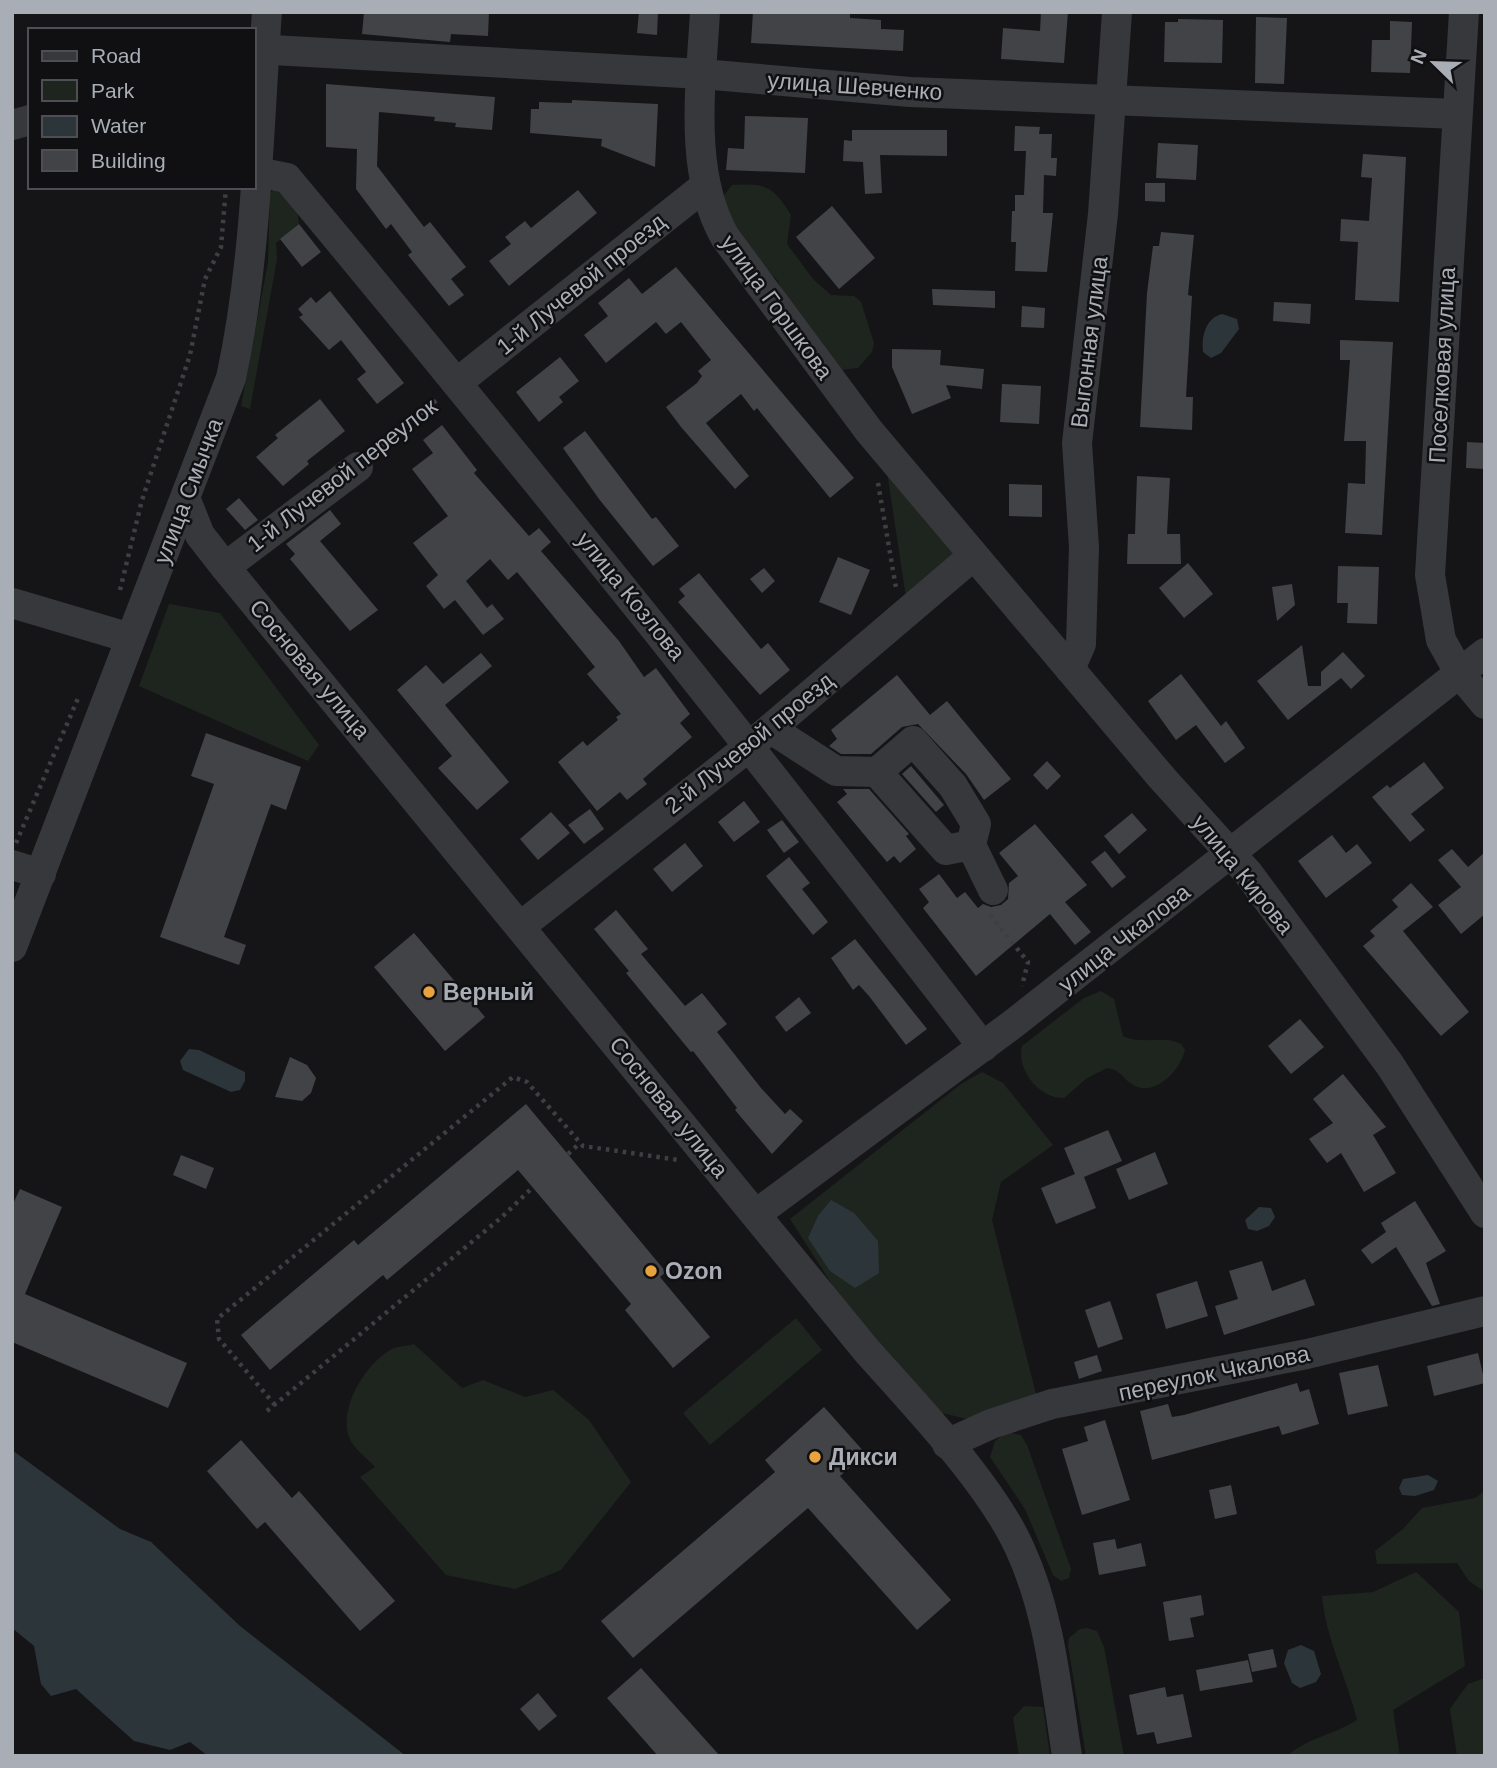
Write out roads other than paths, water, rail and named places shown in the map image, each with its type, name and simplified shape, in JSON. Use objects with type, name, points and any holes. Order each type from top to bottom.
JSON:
[{"type":"street","name":"улица Смычка","points":[[256,182],[259,50],[267,12]]},
{"type":"street","name":"улица Горшкова","points":[[705,12],[702,74],[705,186],[711,213],[747,270],[869,431],[974,555]]},
{"type":"street","name":"Выгонная улица","points":[[1070,670],[1081,644],[1084,561],[1077,443],[1113,101],[1117,12]]},
{"type":"street","name":"Поселковая улица","points":[[1464,12],[1430,575],[1441,640],[1460,674],[1485,704]]},
{"type":"street","name":"улица Шевченко","points":[[259,50],[702,74],[910,92],[1457,114]]},
{"type":"street","name":"улица Козлова","points":[[257,172],[287,178],[458,383],[761,737],[983,1047]]},
{"type":"street","name":"1-й Лучевой проезд","points":[[458,383],[705,186]]},
{"type":"street","name":"улица Смычка","points":[[12,947],[231,378],[242,326],[255,189]]},
{"type":"street","name":"1-й Лучевой переулок","points":[[225,567],[358,467]]},
{"type":"street","name":"Сосновая улица","points":[[186,500],[200,535],[225,567],[867,1351],[947,1444],[1002,1516],[1020,1549],[1047,1626],[1067,1756]]},
{"type":"street","name":"улица Кирова","points":[[974,555],[1162,778],[1232,854],[1390,1065],[1485,1213]]},
{"type":"street","name":"2-й Лучевой проезд","points":[[521,926],[761,737],[974,555]]},
{"type":"street","points":[[12,603],[130,638]]},
{"type":"street","name":"улица Чкалова","points":[[757,1214],[1013,1024],[1485,653]]},
{"type":"street","points":[[761,737],[836,771],[877,772],[913,741],[953,786],[976,824],[971,845],[993,890]]},
{"type":"street","points":[[877,772],[946,850],[971,845]]},
{"type":"street","points":[[12,864],[41,874]]},
{"type":"street","name":"переулок Чкалова","points":[[947,1444],[991,1424],[1052,1404],[1307,1354],[1485,1311]]},
{"type":"water","points":[[1222,314],[1237,319],[1239,329],[1221,353],[1211,358],[1203,352],[1204,334],[1212,319]]},
{"type":"water","points":[[189,1049],[199,1050],[245,1072],[245,1081],[240,1090],[231,1092],[183,1070],[180,1061]]},
{"type":"water","points":[[831,1200],[854,1213],[878,1241],[879,1273],[855,1288],[830,1271],[808,1238],[818,1216]]},
{"type":"water","points":[[1259,1207],[1271,1208],[1275,1217],[1269,1226],[1257,1231],[1248,1229],[1245,1220]]},
{"type":"water","points":[[12,1450],[120,1529],[151,1542],[240,1626],[406,1756],[208,1756],[190,1742],[170,1750],[134,1741],[76,1689],[51,1696],[41,1684],[34,1646],[12,1628]]},
{"type":"water","points":[[1428,1475],[1438,1481],[1434,1490],[1415,1496],[1402,1495],[1399,1488],[1403,1479]]},
{"type":"water","points":[[1301,1645],[1314,1651],[1321,1674],[1316,1682],[1300,1688],[1292,1683],[1284,1663],[1288,1650]]},
{"type":"place","name":"Верный","points":[[429,992]]},
{"type":"place","name":"Ozon","points":[[651,1271]]},
{"type":"place","name":"Дикси","points":[[815,1457]]}]
